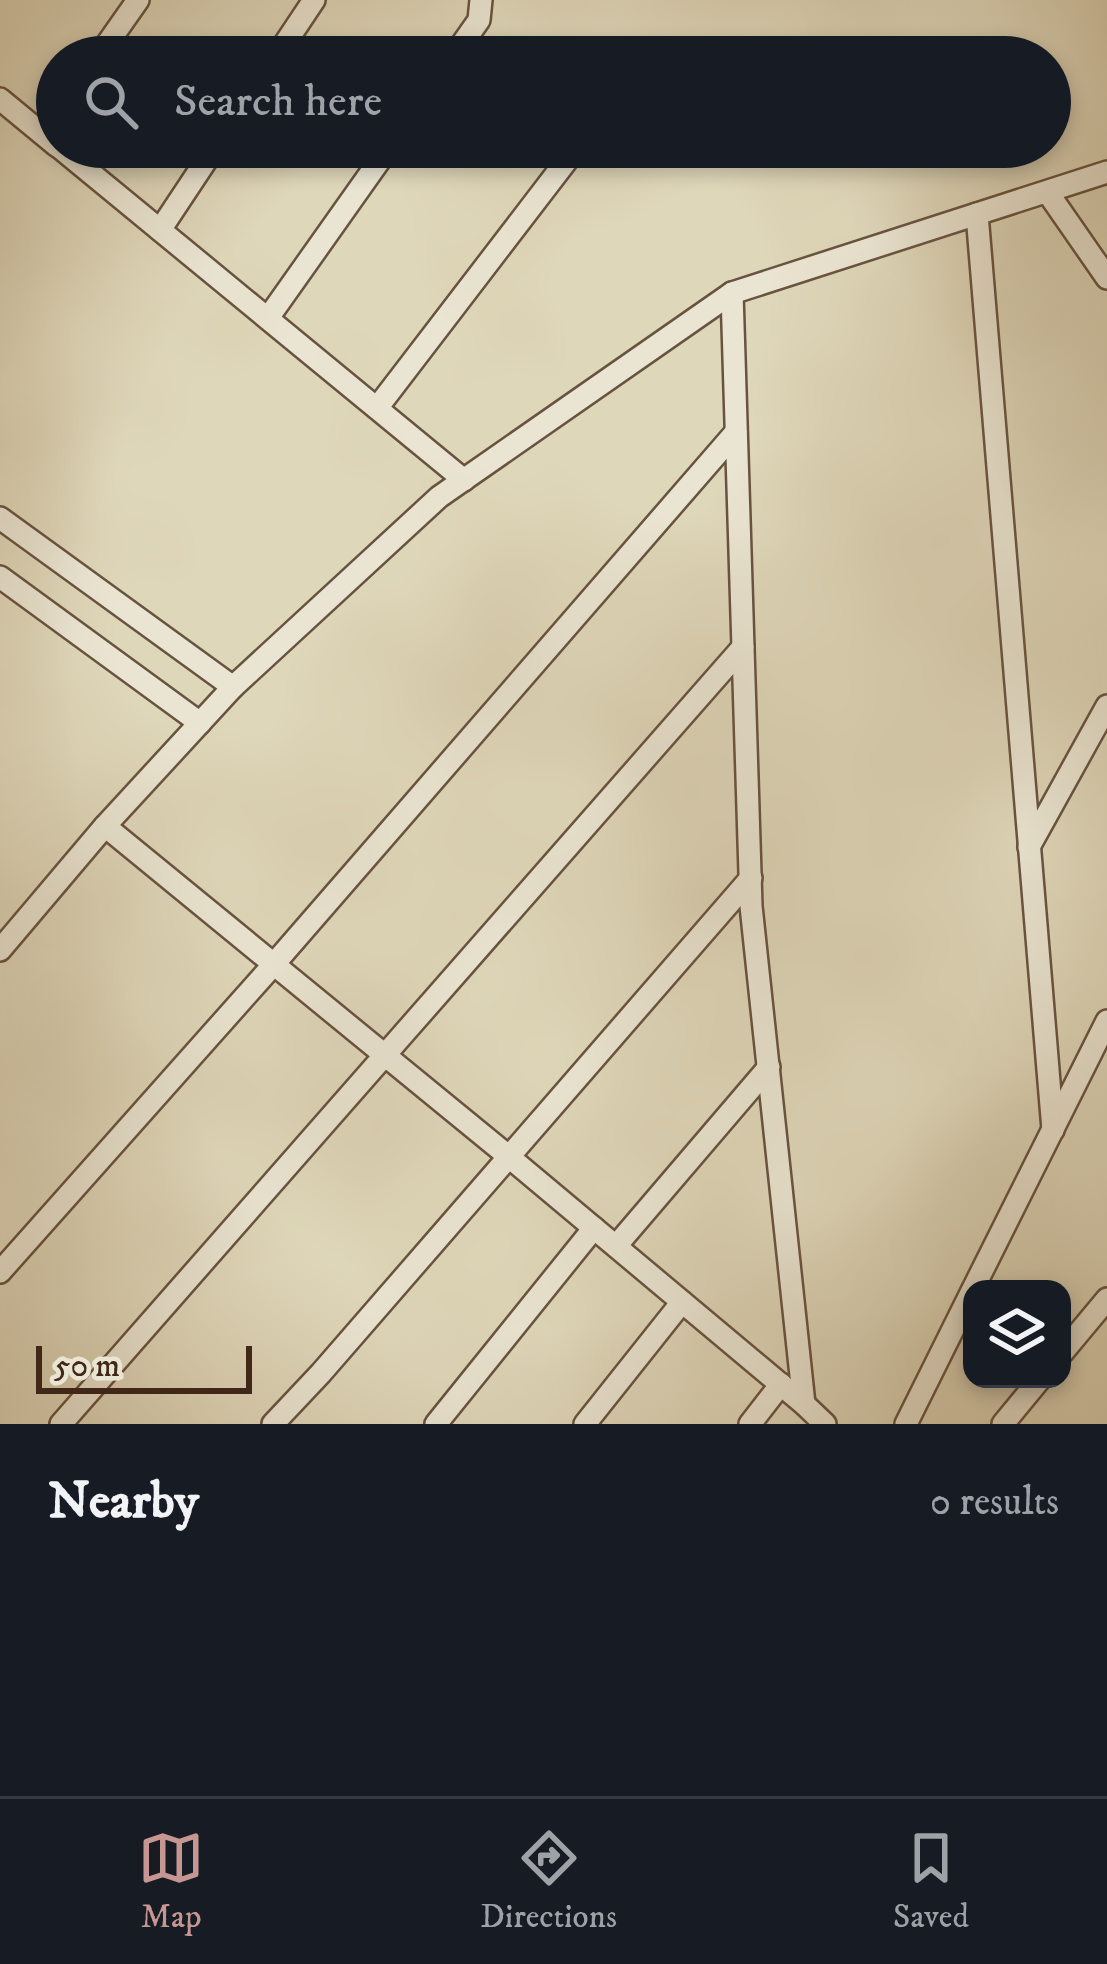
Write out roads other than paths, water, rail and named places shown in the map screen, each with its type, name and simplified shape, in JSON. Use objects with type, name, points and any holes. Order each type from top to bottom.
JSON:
[{"type":"street","points":[[113,36],[138,0]]},
{"type":"street","points":[[290,36],[314,0]]},
{"type":"street","points":[[467,36],[478,20],[481,0]]},
{"type":"street","points":[[0,99],[36,124]]},
{"type":"street","points":[[90,168],[464,480]]},
{"type":"street","points":[[160,230],[201,168]]},
{"type":"street","points":[[268,318],[374,168]]},
{"type":"street","points":[[377,408],[561,168]]},
{"type":"street","points":[[0,950],[105,826],[233,687],[439,497],[732,293],[1107,172]]},
{"type":"street","points":[[1048,193],[1107,278]]},
{"type":"street","points":[[977,214],[1053,1130]]},
{"type":"street","points":[[732,293],[751,878],[804,1404]]},
{"type":"street","points":[[0,1272],[736,432]]},
{"type":"street","points":[[0,518],[233,687]]},
{"type":"street","points":[[0,577],[200,723]]},
{"type":"street","points":[[61,1424],[743,646]]},
{"type":"street","points":[[1029,847],[1107,706]]},
{"type":"street","points":[[105,826],[508,1156],[825,1424]]},
{"type":"street","points":[[273,1424],[751,878]]},
{"type":"street","points":[[978,1280],[1107,1022]]},
{"type":"street","points":[[616,1246],[769,1067]]},
{"type":"street","points":[[436,1424],[594,1228]]},
{"type":"street","points":[[585,1424],[682,1301]]},
{"type":"street","points":[[906,1424],[963,1310]]},
{"type":"street","points":[[1071,1344],[1103,1311]]},
{"type":"street","points":[[750,1424],[781,1384]]},
{"type":"street","points":[[1003,1424],[1033,1388]]}]
